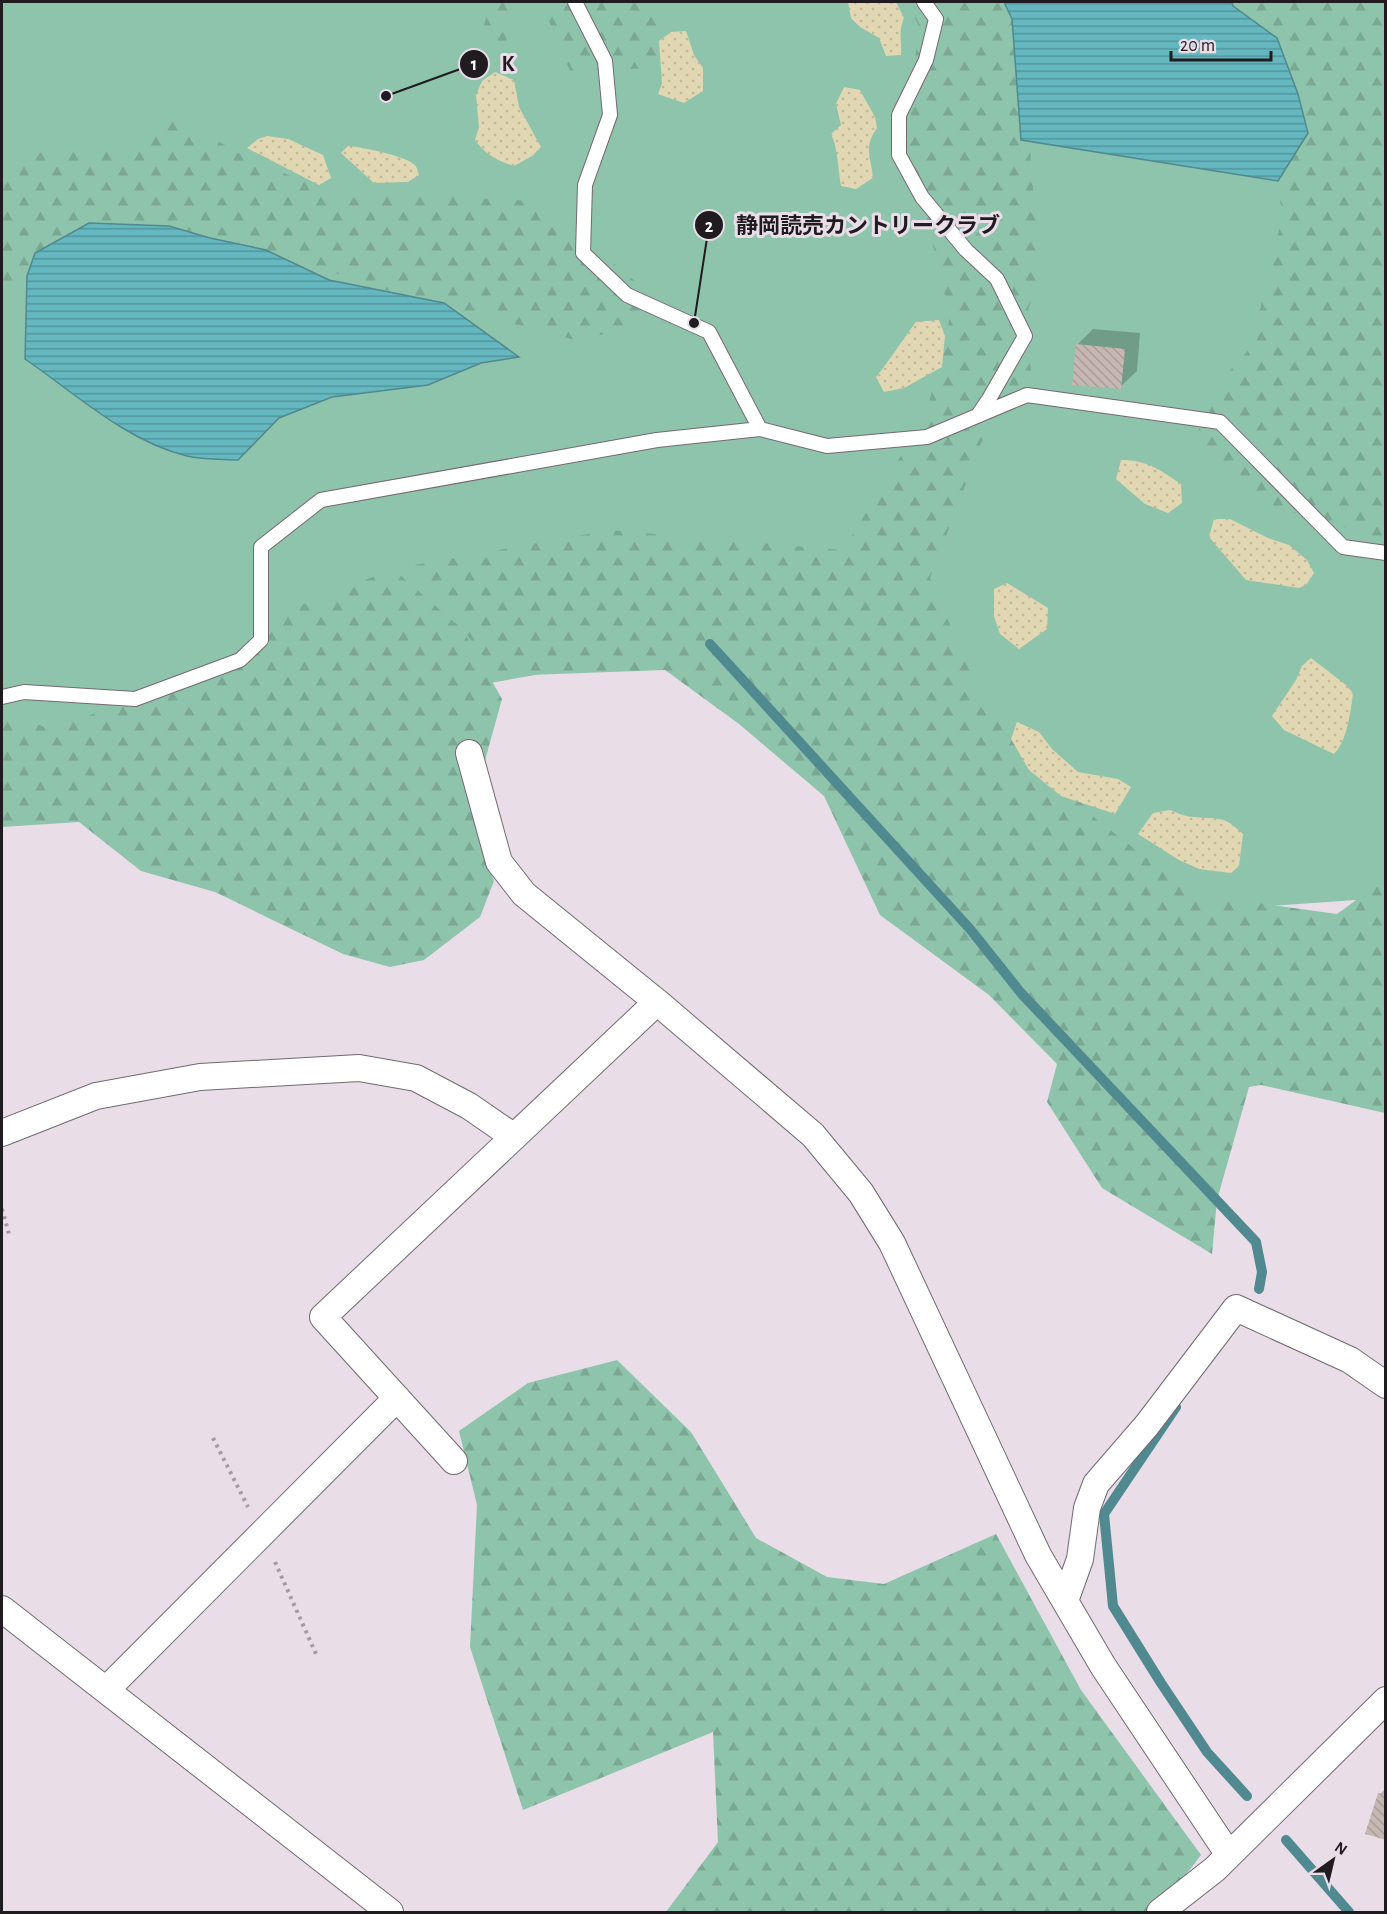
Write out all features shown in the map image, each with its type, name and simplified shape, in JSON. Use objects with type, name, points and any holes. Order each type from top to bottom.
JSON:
[{"type":"street","points":[[469,753],[499,862],[524,894],[657,1002],[813,1135],[861,1193],[892,1243],[1038,1555],[1103,1666],[1229,1855]]},
{"type":"street","points":[[454,1461],[323,1317],[657,1002]]},
{"type":"street","points":[[2,1133],[96,1096],[201,1077],[359,1068],[416,1078],[469,1106],[514,1137]]},
{"type":"street","points":[[1065,1601],[1080,1559],[1087,1508],[1096,1484],[1147,1425],[1236,1308],[1350,1360],[1386,1385]]},
{"type":"street","points":[[106,1690],[397,1398]]},
{"type":"street","points":[[2,1609],[106,1690],[373,1908]]},
{"type":"street","points":[[1160,1912],[1215,1869],[1386,1700]]},
{"type":"lane","points":[[575,2],[604,61],[610,115],[585,185],[583,253],[627,295],[709,332],[760,429]]},
{"type":"lane","points":[[924,2],[936,19],[926,60],[899,115],[898,155],[922,197],[966,250],[997,279],[1025,336],[978,415]]},
{"type":"lane","points":[[2,697],[24,692],[135,699],[240,660],[261,640],[261,547],[321,500],[657,440],[760,429],[827,446],[927,436],[1027,395],[1220,422],[1343,547],[1386,554]]},
{"type":"path","points":[[2,1209],[9,1234]]},
{"type":"green space","points":[[2,2],[1385,2],[1385,898],[1009,924],[710,644],[276,721],[2,754]]},
{"type":"green space","points":[[490,2],[508,2],[506,56],[482,33]]},
{"type":"green space","points":[[541,2],[663,2],[656,68],[570,71]]},
{"type":"green space","points":[[905,2],[1021,2],[1032,179],[1042,267],[1023,326],[1035,392],[995,407],[930,578],[979,693],[1096,819],[1193,894],[1337,914],[1385,879],[1385,1113],[1261,1085],[1249,1087],[1217,1200],[1212,1254],[1102,1188],[1047,1102],[1057,1064],[989,995],[880,915],[824,796],[739,724],[665,670],[499,676],[463,630],[502,699],[476,793],[482,848],[494,881],[480,917],[424,960],[390,967],[343,954],[215,892],[141,871],[79,822],[2,827],[2,711],[50,729],[234,665],[301,605],[393,569],[461,628],[415,565],[610,530],[843,550],[926,415],[950,317],[909,143],[918,24]]},
{"type":"green space","points":[[1228,2],[1385,2],[1385,540],[1246,498],[1196,444],[1206,397],[1251,347],[1283,213],[1247,65]]},
{"type":"green space","points":[[178,118],[242,155],[326,191],[537,201],[647,291],[633,326],[579,341],[398,294],[266,250],[169,226],[89,223],[35,253],[27,276],[2,292],[2,165],[43,152],[129,149]]},
{"type":"green space","points":[[617,1360],[691,1432],[756,1538],[827,1577],[884,1584],[996,1534],[1081,1690],[1201,1855],[1157,1912],[666,1912],[718,1842],[713,1732],[523,1810],[470,1647],[477,1505],[459,1431],[528,1383]]},
{"type":"sand","points":[[848,2],[896,2],[904,18],[901,32],[901,55],[886,56],[879,38],[860,27],[851,18]]},
{"type":"sand","points":[[686,31],[694,55],[703,68],[703,91],[684,103],[658,94],[662,83],[659,41],[671,32]]},
{"type":"sand","points":[[495,72],[514,80],[519,107],[541,147],[532,156],[514,166],[492,156],[475,140],[479,127],[476,95],[482,81]]},
{"type":"sand","points":[[844,87],[860,90],[875,117],[877,128],[869,147],[873,178],[856,189],[841,186],[831,134],[841,125],[836,104]]},
{"type":"sand","points":[[267,136],[288,139],[323,155],[331,178],[319,185],[247,148],[258,139]]},
{"type":"sand","points":[[348,146],[404,159],[416,166],[419,175],[408,182],[374,183],[341,153]]},
{"type":"sand","points":[[939,320],[945,336],[942,367],[904,388],[884,392],[876,377],[916,322]]},
{"type":"sand","points":[[1121,460],[1146,464],[1181,484],[1182,503],[1168,513],[1145,504],[1116,479]]},
{"type":"sand","points":[[1214,519],[1230,519],[1268,538],[1289,545],[1307,560],[1314,573],[1306,585],[1299,588],[1246,580],[1209,537]]},
{"type":"sand","points":[[1007,583],[1048,608],[1047,629],[1019,649],[1000,634],[994,616],[994,589]]},
{"type":"sand","points":[[1311,658],[1353,693],[1345,734],[1334,754],[1284,730],[1272,716],[1296,680],[1302,666]]},
{"type":"sand","points":[[1017,722],[1039,732],[1052,749],[1078,772],[1118,779],[1131,787],[1115,814],[1061,796],[1029,770],[1011,739]]},
{"type":"sand","points":[[1170,810],[1182,815],[1220,819],[1230,823],[1243,834],[1239,866],[1231,873],[1199,869],[1179,860],[1138,834],[1153,813]]},
{"type":"water","points":[[1004,2],[1232,2],[1233,6],[1277,38],[1298,94],[1308,133],[1278,181],[1021,140],[1012,19]]},
{"type":"water","points":[[89,223],[169,226],[210,238],[266,250],[329,280],[444,303],[519,357],[481,363],[428,385],[332,397],[279,418],[238,460],[187,456],[165,449],[122,428],[25,359],[27,276],[35,253]]},
{"type":"building","points":[[1076,344],[1125,349],[1121,389],[1072,385]]},
{"type":"building","points":[[1378,1793],[1386,1795],[1386,1840],[1365,1834]]},
{"type":"waterway","points":[[710,644],[970,929],[1021,993],[1256,1242],[1262,1272],[1259,1289]]},
{"type":"waterway","points":[[1176,1407],[1104,1514],[1113,1606],[1207,1752],[1247,1796]]},
{"type":"waterway","points":[[1286,1840],[1349,1912]]},
{"type":"place","name":"K","points":[[386,96]]},
{"type":"place","name":"静岡読売カントリークラブ","points":[[694,323]]}]
